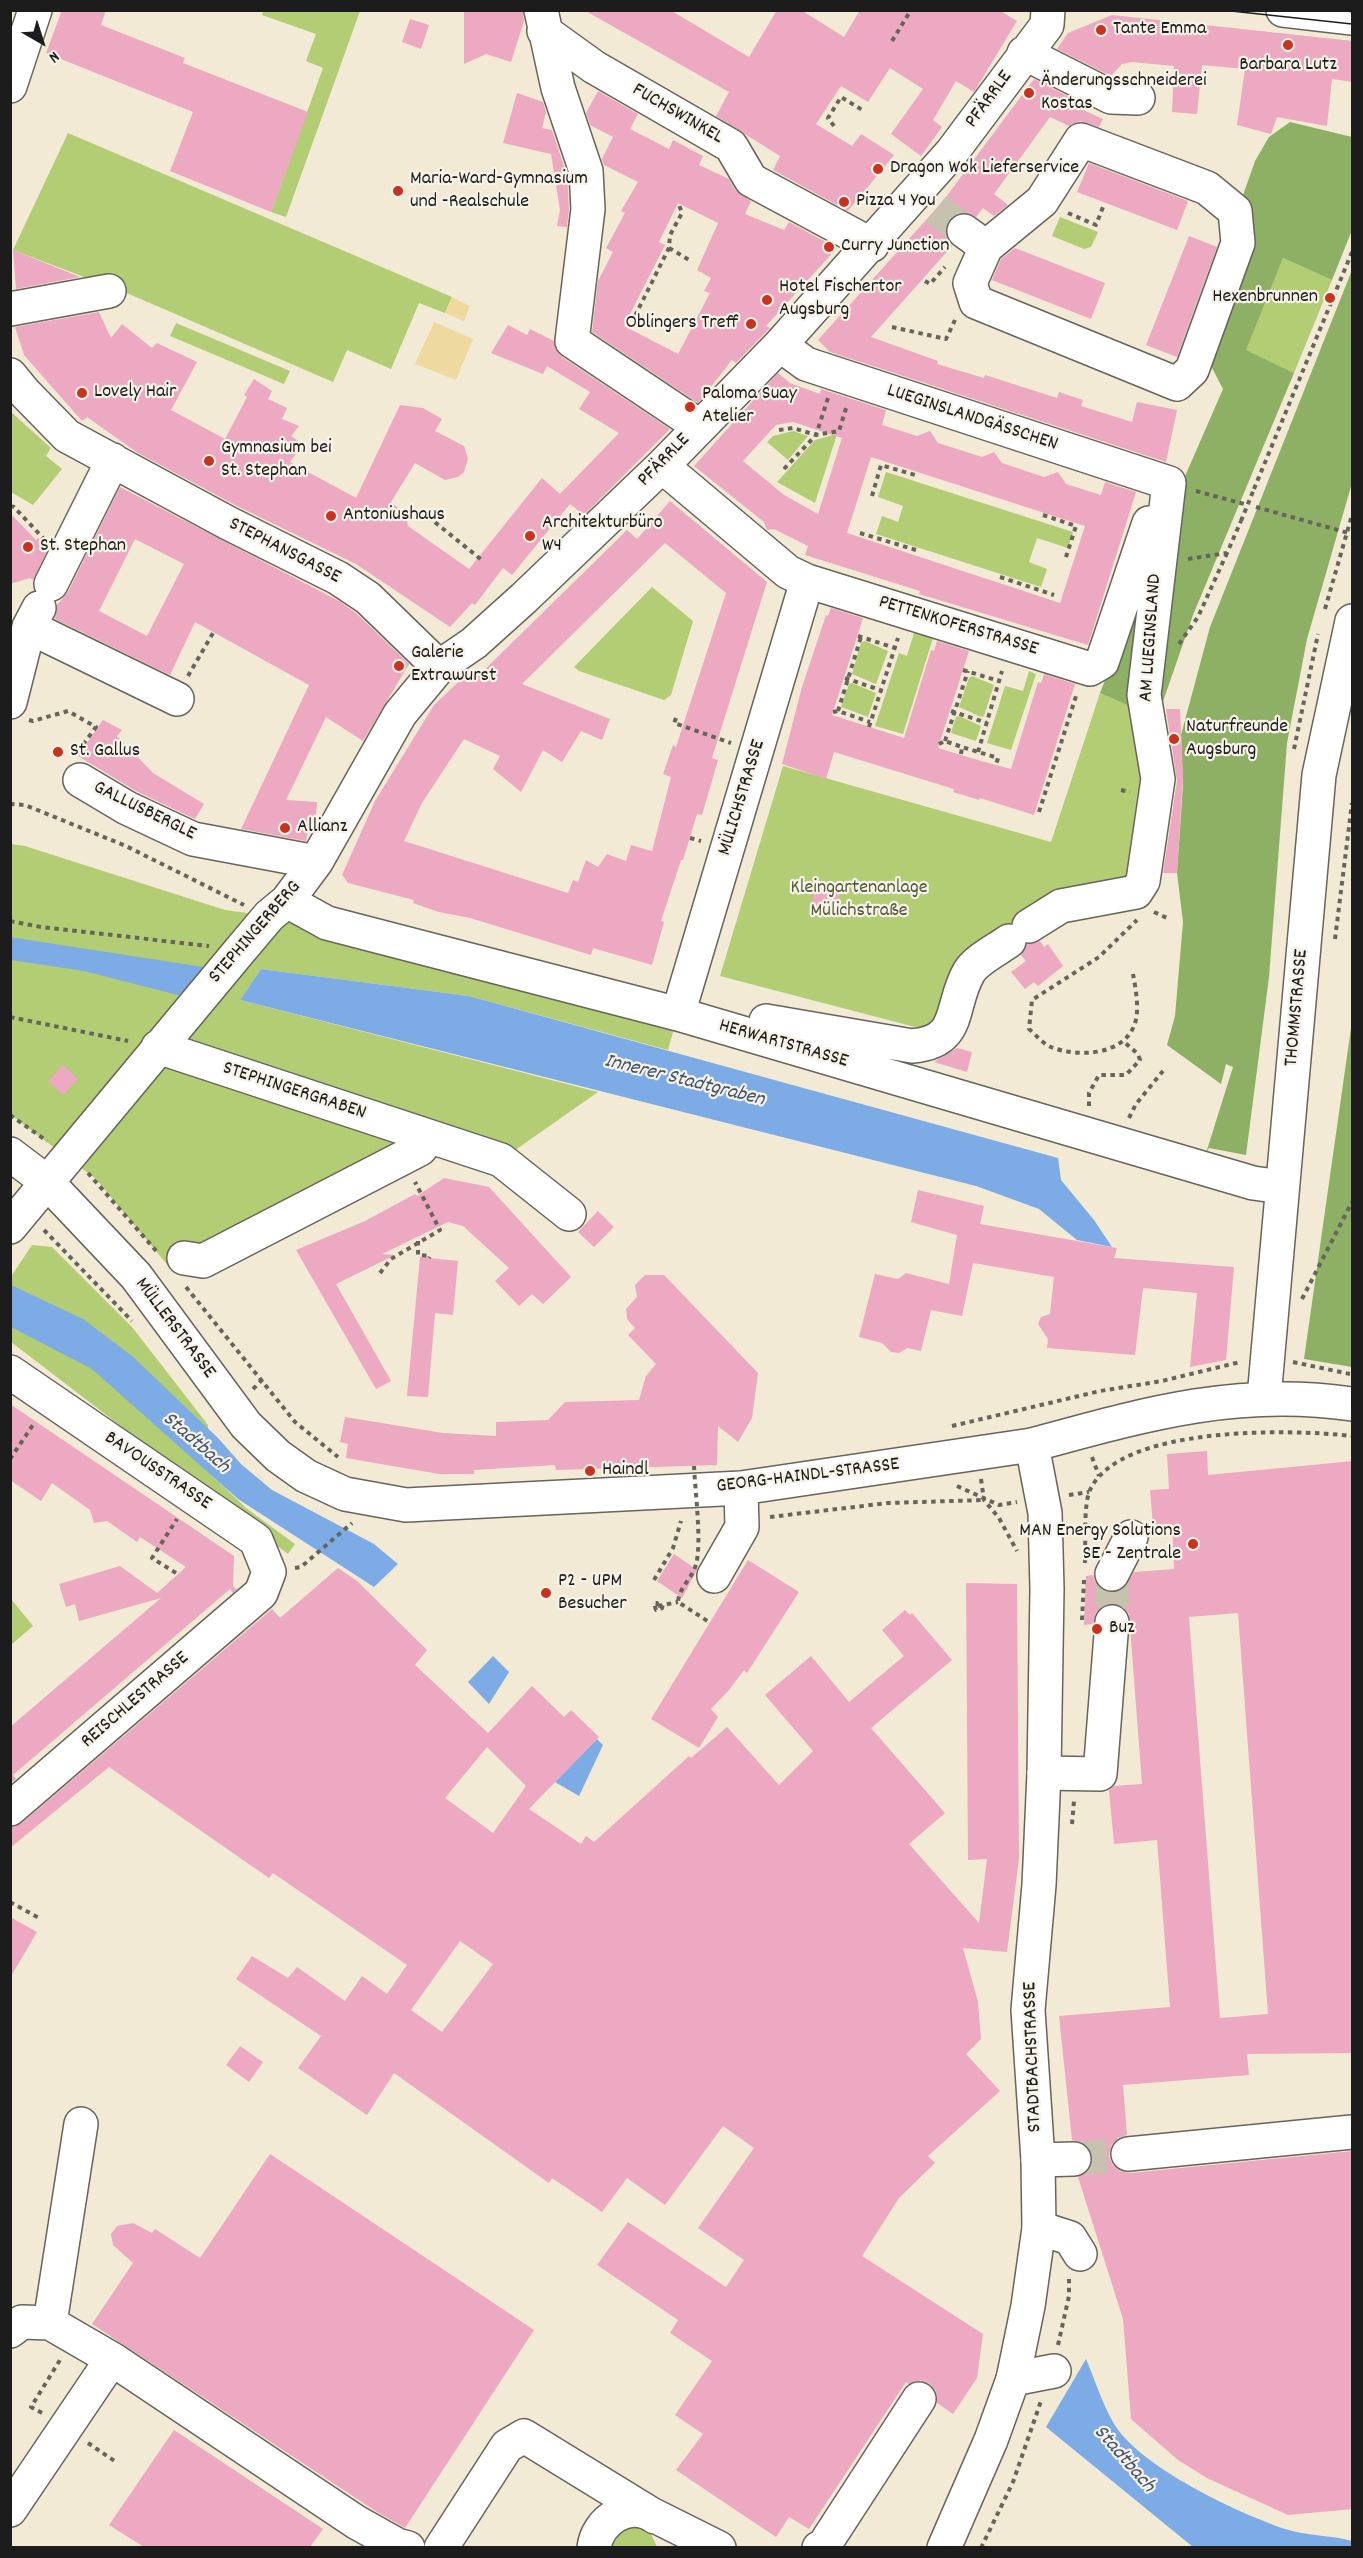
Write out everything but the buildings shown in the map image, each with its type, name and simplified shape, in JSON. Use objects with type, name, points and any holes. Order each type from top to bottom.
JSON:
[{"type":"street","points":[[10,86],[35,10]]},
{"type":"street","name":"PFÄRRLE","points":[[440,667],[474,643],[662,466],[780,345],[872,245],[927,201],[952,152],[1047,25],[1048,10]]},
{"type":"street","points":[[1283,10],[1353,18]]},
{"type":"street","points":[[542,21],[558,88],[586,171],[588,209],[572,341],[699,426]]},
{"type":"street","name":"FUCHSWINKEL","points":[[542,21],[594,67],[731,146],[751,180],[872,245]]},
{"type":"street","points":[[1024,54],[1111,97],[1138,98]]},
{"type":"street","points":[[1081,140],[1208,188],[1235,211],[1238,243],[1192,370],[1177,384],[976,302],[970,283],[975,239],[1042,201],[1081,140]]},
{"type":"street","points":[[10,309],[109,291]]},
{"type":"street","name":"LUEGINSLANDGÄSSCHEN","points":[[780,345],[806,364],[1166,482]]},
{"type":"street","name":"STEPHANSGASSE","points":[[10,375],[67,436],[112,460],[242,519],[338,578],[368,598],[440,667]]},
{"type":"street","points":[[16,710],[29,627],[112,460]]},
{"type":"street","name":"PETTENKOFERSTRASSE","points":[[662,466],[788,572],[807,582],[1085,668]]},
{"type":"street","points":[[1085,668],[1090,669],[1102,662],[1166,482]]},
{"type":"street","name":"AM LUEGINSLAND","points":[[681,1014],[712,1012],[912,1046],[930,1044],[943,1036],[969,972],[1019,933],[1061,906],[1136,892],[1143,881],[1158,779],[1144,695],[1166,482]]},
{"type":"street","name":"MÜLICHSTRASSE","points":[[681,1014],[807,582]]},
{"type":"street","name":"THOMMSTRASSE","points":[[1264,1398],[1319,775],[1353,621]]},
{"type":"street","points":[[29,627],[181,690]]},
{"type":"street","name":"STEPHINGERBERG","points":[[16,1219],[158,1047],[316,862],[400,714],[440,667]]},
{"type":"street","name":"GALLUSBERGLE","points":[[80,780],[127,808],[193,839],[316,862]]},
{"type":"street","name":"HERWARTSTRASSE","points":[[278,908],[327,923],[681,1014],[1062,1128],[1253,1183],[1282,1188]]},
{"type":"street","name":"STEPHINGERGRABEN","points":[[158,1047],[501,1160],[569,1214]]},
{"type":"street","points":[[177,1267],[203,1261],[420,1149],[430,1137]]},
{"type":"street","name":"MÜLLERSTRASSE","points":[[10,1154],[47,1182],[136,1276],[246,1425],[278,1456],[349,1510]]},
{"type":"street","name":"BAVOUSSTRASSE","points":[[10,1372],[256,1540],[269,1572],[261,1593]]},
{"type":"street","name":"GEORG-HAINDL-STRASSE","points":[[349,1510],[406,1505],[741,1504],[1032,1445],[1149,1413],[1200,1403],[1264,1398],[1353,1404]]},
{"type":"street","name":"STADTBACHSTRASSE","points":[[944,2547],[991,2440],[1013,2379],[1028,2307],[1039,2228],[1038,2160],[1028,2010],[1044,1773],[1047,1589],[1045,1513],[1032,1445]]},
{"type":"street","points":[[714,1576],[742,1527],[741,1504]]},
{"type":"street","points":[[1112,1574],[1131,1537]]},
{"type":"street","name":"REISCHLESTRASSE","points":[[10,1809],[261,1593]]},
{"type":"street","points":[[1044,1773],[1100,1774],[1112,1623]]},
{"type":"street","points":[[62,2329],[81,2124]]},
{"type":"street","points":[[1128,2154],[1353,2132]]},
{"type":"street","points":[[1038,2160],[1074,2159]]},
{"type":"street","points":[[1039,2228],[1070,2238],[1080,2254]]},
{"type":"street","points":[[10,2331],[22,2322],[62,2329],[112,2359],[356,2522],[397,2545],[408,2547]]},
{"type":"street","points":[[10,2510],[112,2359]]},
{"type":"street","points":[[1013,2379],[1054,2371]]},
{"type":"street","points":[[819,2547],[823,2547],[919,2399]]},
{"type":"street","points":[[441,2547],[507,2446],[524,2436],[662,2521],[670,2533],[674,2547]]},
{"type":"street","points":[[594,2547],[601,2527],[611,2517],[637,2510],[651,2514],[719,2547]]},
{"type":"path","points":[[892,41],[911,10]]},
{"type":"path","points":[[834,126],[828,118],[841,97],[864,111]]},
{"type":"path","points":[[1042,201],[1096,225],[1103,207]]},
{"type":"path","points":[[635,316],[669,248],[670,235],[681,213],[679,205]]},
{"type":"path","points":[[669,248],[691,261]]},
{"type":"path","points":[[1178,646],[1198,617],[1227,553],[1353,252]]},
{"type":"path","points":[[892,327],[946,339],[970,283]]},
{"type":"path","points":[[784,469],[816,435],[830,392]]},
{"type":"path","points":[[779,430],[793,428],[816,435],[839,431],[849,398]]},
{"type":"path","points":[[872,496],[882,465],[915,475]]},
{"type":"path","points":[[1166,482],[1244,504]]},
{"type":"path","points":[[10,506],[29,522]]},
{"type":"path","points":[[1256,507],[1353,534]]},
{"type":"path","points":[[422,511],[483,561]]},
{"type":"path","points":[[1042,515],[1076,526],[1065,560]]},
{"type":"path","points":[[860,533],[916,550]]},
{"type":"path","points":[[1158,564],[1227,553]]},
{"type":"path","points":[[1000,578],[1054,596]]},
{"type":"path","points":[[895,648],[859,636],[835,711],[870,724],[880,690],[895,648],[906,612]]},
{"type":"path","points":[[181,690],[213,633]]},
{"type":"path","points":[[978,752],[1010,644]]},
{"type":"path","points":[[1039,812],[1085,668]]},
{"type":"path","points":[[945,741],[966,670],[999,681]]},
{"type":"path","points":[[846,678],[880,690]]},
{"type":"path","points":[[16,710],[33,721],[68,711],[96,727]]},
{"type":"path","points":[[952,711],[987,723]]},
{"type":"path","points":[[676,718],[674,723],[757,751]]},
{"type":"path","points":[[939,744],[945,741],[998,758],[996,765]]},
{"type":"path","points":[[961,754],[962,747]]},
{"type":"path","points":[[10,804],[25,805],[126,846],[197,884],[278,908]]},
{"type":"path","points":[[1148,909],[1167,918]]},
{"type":"path","points":[[1133,974],[1137,1003],[1133,1029],[1124,1041],[1110,1050],[1075,1052],[1049,1047],[1029,1029],[1032,1000],[1099,957],[1143,914]]},
{"type":"path","points":[[10,921],[41,927],[207,945],[237,954]]},
{"type":"path","points":[[10,1017],[158,1047]]},
{"type":"path","points":[[1089,1093],[1099,1075],[1126,1075],[1140,1060],[1138,1054],[1124,1041]]},
{"type":"path","points":[[1126,1123],[1136,1104],[1162,1071]]},
{"type":"path","points":[[10,1115],[69,1156],[96,1179],[177,1267],[295,1422],[335,1456],[345,1461]]},
{"type":"path","points":[[380,1273],[391,1259],[440,1230],[403,1158]]},
{"type":"path","points":[[1298,1308],[1353,1202]]},
{"type":"path","points":[[16,1219],[43,1228],[137,1326]]},
{"type":"path","points":[[418,1241],[418,1256],[430,1256],[429,1258]]},
{"type":"path","points":[[949,1427],[1100,1391],[1162,1381],[1242,1362]]},
{"type":"path","points":[[10,1459],[51,1399]]},
{"type":"path","points":[[1087,1515],[1089,1492],[1099,1476],[1116,1462],[1148,1447],[1216,1436],[1305,1431],[1353,1436]]},
{"type":"path","points":[[678,1602],[679,1595],[696,1566],[693,1468],[704,1468]]},
{"type":"path","points":[[959,1486],[984,1500],[999,1505]]},
{"type":"path","points":[[176,1573],[152,1558],[193,1497]]},
{"type":"path","points":[[671,1521],[681,1521],[741,1504],[984,1500]]},
{"type":"path","points":[[984,1500],[1011,1538]]},
{"type":"path","points":[[654,1580],[673,1548],[681,1521]]},
{"type":"path","points":[[317,1554],[348,1527]]},
{"type":"path","points":[[663,1603],[662,1608],[656,1610],[654,1603],[658,1606],[678,1602],[709,1622]]},
{"type":"path","points":[[10,1902],[41,1919]]},
{"type":"path","points":[[62,2329],[31,2407],[116,2462]]},
{"type":"green space","points":[[264,10],[360,11],[286,217],[271,212],[323,68],[306,61],[316,34],[262,15]]},
{"type":"green space","points":[[1290,122],[1352,137],[1352,230],[1332,280],[1283,258],[1246,350],[1294,373],[1193,615],[1143,759],[1136,709],[1100,693],[1186,474],[1223,389],[1209,362],[1242,198],[1255,161],[1269,137]]},
{"type":"green space","points":[[68,133],[452,297],[445,313],[419,303],[391,369],[347,350],[333,382],[129,294],[13,250]]},
{"type":"green space","points":[[1060,217],[1098,232],[1091,247],[1084,249],[1052,236]]},
{"type":"green space","points":[[1283,258],[1332,280],[1294,373],[1245,350]]},
{"type":"green space","points":[[1352,270],[1352,483],[1307,639],[1287,743],[1269,977],[1246,1155],[1209,1148],[1206,1153],[1233,1067],[1226,1064],[1221,1084],[1167,1045],[1175,1016],[1183,922],[1177,873],[1183,785],[1181,735],[1210,627]]},
{"type":"green space","points":[[176,323],[290,371],[284,384],[170,336]]},
{"type":"green space","points":[[10,411],[51,448],[46,456],[62,469],[33,505],[11,492]]},
{"type":"green space","points":[[793,431],[808,436],[788,460],[767,442],[773,436]]},
{"type":"green space","points":[[837,434],[815,503],[777,482],[815,440]]},
{"type":"green space","points":[[886,472],[1073,532],[1068,548],[1037,538],[1029,562],[1047,569],[1041,587],[876,534],[882,516],[898,522],[903,506],[878,497]]},
{"type":"green space","points":[[652,587],[693,621],[671,695],[664,700],[579,671],[574,667]]},
{"type":"green space","points":[[914,633],[933,638],[903,734],[875,726],[899,653],[907,656]]},
{"type":"green space","points":[[865,641],[888,651],[876,684],[852,674],[861,643]]},
{"type":"green space","points":[[1029,671],[1036,674],[1011,750],[987,743],[1005,686],[1023,691]]},
{"type":"green space","points":[[972,676],[994,685],[984,716],[981,717],[959,707],[969,678]]},
{"type":"green space","points":[[852,683],[876,693],[868,717],[841,707],[849,684]]},
{"type":"green space","name":"Kleingartenanlage Mülichstraße","points":[[1100,693],[1136,709],[1146,787],[1134,882],[1027,914],[963,966],[938,1033],[720,976],[783,766],[1051,842]]},
{"type":"green space","points":[[959,716],[981,726],[976,741],[951,733],[956,717]]},
{"type":"green space","points":[[11,844],[25,846],[225,910],[269,916],[678,1014],[668,1050],[469,996],[261,969],[240,1000],[598,1092],[501,1160],[430,1137],[184,1258],[170,1268],[96,1179],[11,1115]]},
{"type":"green space","points":[[1352,1021],[1352,1367],[1304,1359]]},
{"type":"green space","points":[[32,1245],[52,1247],[132,1327],[208,1425],[204,1468],[246,1508],[295,1544],[288,1554],[11,1342],[10,1278]]},
{"type":"green space","points":[[11,1599],[33,1626],[10,1645]]},
{"type":"green space","points":[[636,2527],[651,2534],[657,2547],[611,2548],[620,2531]]},
{"type":"sand","points":[[452,297],[470,306],[464,321],[445,313]]},
{"type":"sand","points":[[434,322],[473,339],[456,380],[415,364]]},
{"type":"water","points":[[10,937],[203,967],[182,996],[84,971],[11,960]]},
{"type":"water","name":"Innerer Stadtgraben","points":[[261,969],[469,996],[1058,1158],[1061,1180],[1094,1220],[1112,1247],[1077,1240],[1039,1209],[976,1186],[240,1000]]},
{"type":"water","name":"Stadtbach","points":[[11,1285],[83,1319],[132,1356],[218,1438],[241,1464],[272,1490],[374,1544],[398,1564],[374,1587],[238,1499],[92,1369],[11,1327]]},
{"type":"water","points":[[493,1656],[509,1672],[489,1704],[468,1682]]},
{"type":"water","points":[[597,1739],[603,1745],[579,1796],[555,1782]]},
{"type":"water","name":"Stadtbach","points":[[1086,2359],[1113,2422],[1125,2439],[1143,2455],[1190,2486],[1242,2512],[1285,2529],[1352,2541],[1352,2547],[1193,2547],[1046,2427]]},
{"type":"tunnel","points":[[936,209],[964,231]]},
{"type":"tunnel","points":[[1112,1574],[1112,1622]]},
{"type":"tunnel","points":[[1074,2159],[1128,2154]]},
{"type":"tram line","points":[[1222,10],[1352,24]]},
{"type":"tram line","points":[[1343,10],[1352,12]]},
{"type":"place","name":"Tante Emma","points":[[1101,30]]},
{"type":"place","name":"Barbara Lutz","points":[[1288,45]]},
{"type":"place","name":"Änderungsschneiderei Kostas","points":[[1029,93]]},
{"type":"place","name":"Dragon Wok Lieferservice","points":[[878,169]]},
{"type":"place","name":"Maria-Ward-Gymnasium und -Realschule","points":[[398,191]]},
{"type":"place","name":"Pizza 4 You","points":[[844,202]]},
{"type":"place","name":"Curry Junction","points":[[829,247]]},
{"type":"place","name":"Hexenbrunnen","points":[[1330,298]]},
{"type":"place","name":"Hotel Fischertor Augsburg","points":[[767,300]]},
{"type":"place","name":"Oblingers Treff","points":[[751,324]]},
{"type":"place","name":"Lovely Hair","points":[[82,393]]},
{"type":"place","name":"Paloma Suay Atelier","points":[[690,407]]},
{"type":"place","name":"Gymnasium bei St. Stephan","points":[[209,461]]},
{"type":"place","name":"Antoniushaus","points":[[331,516]]},
{"type":"place","name":"Architekturbüro W4","points":[[530,536]]},
{"type":"place","name":"St. Stephan","points":[[28,547]]},
{"type":"place","name":"Galerie Extrawurst","points":[[399,666]]},
{"type":"place","name":"Naturfreunde Augsburg","points":[[1174,739]]},
{"type":"place","name":"St. Gallus","points":[[58,752]]},
{"type":"place","name":"Allianz","points":[[285,828]]},
{"type":"place","name":"Haindl","points":[[590,1471]]},
{"type":"place","name":"MAN Energy Solutions SE - Zentrale","points":[[1193,1544]]},
{"type":"place","name":"P2 - UPM Besucher","points":[[546,1593]]},
{"type":"place","name":"Buz","points":[[1097,1629]]}]
